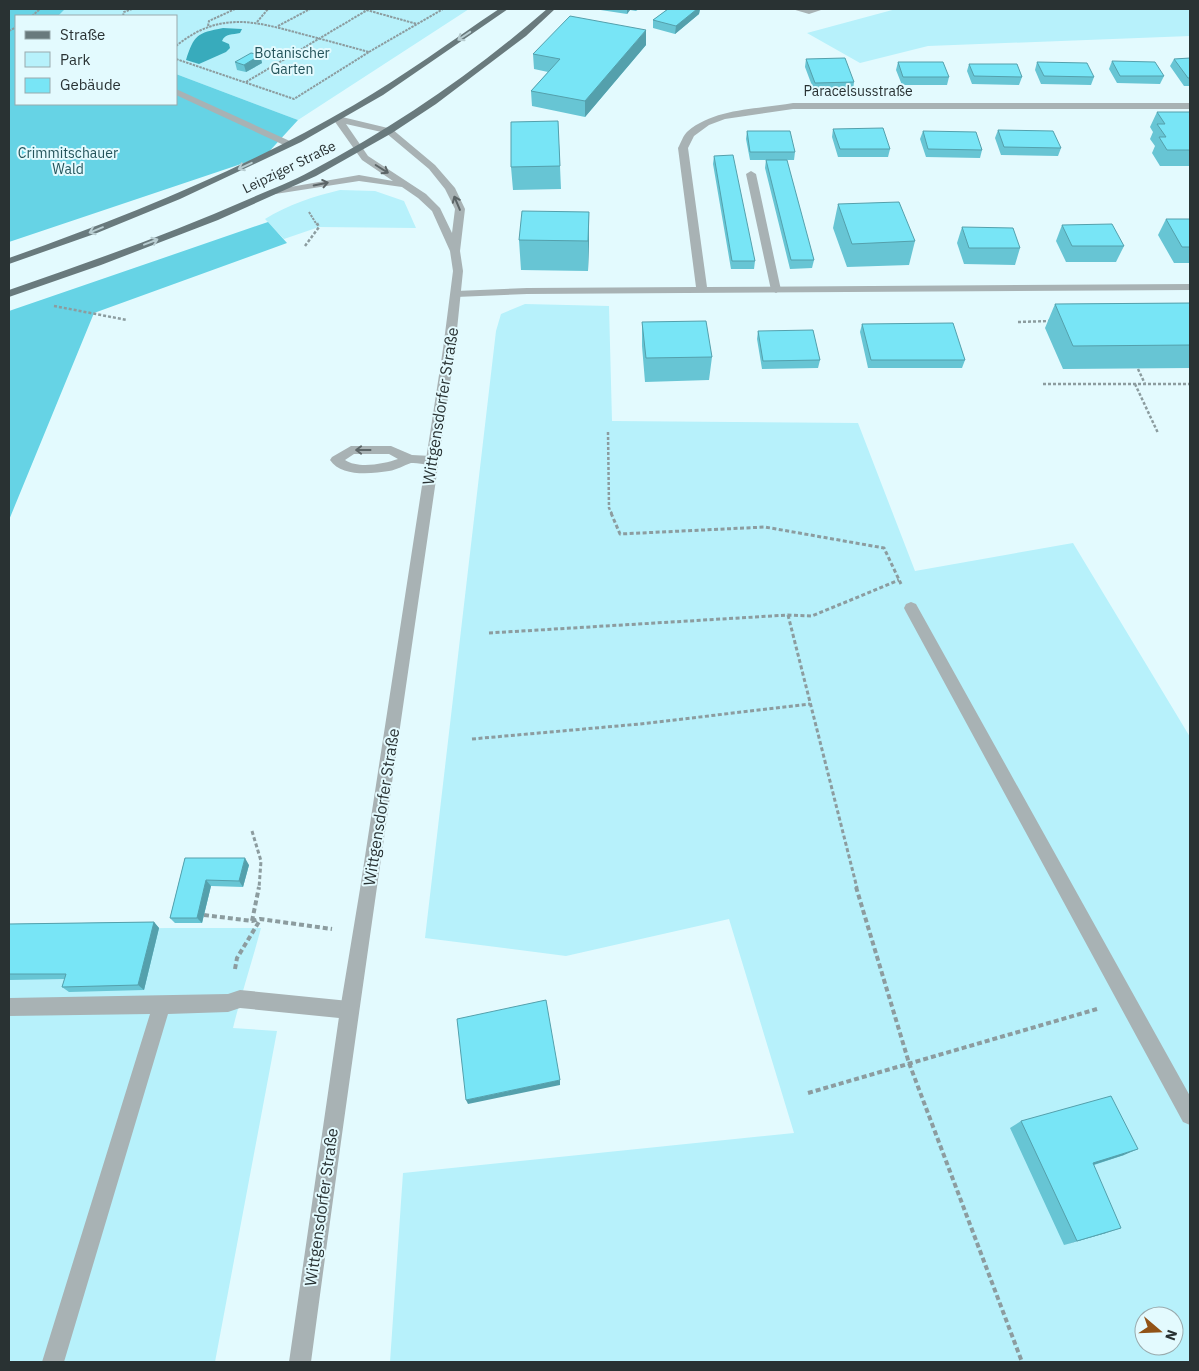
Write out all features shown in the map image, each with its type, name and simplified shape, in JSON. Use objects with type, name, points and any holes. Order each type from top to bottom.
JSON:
[{"type":"main road","name":"Leipziger Straße","points":[[9,261],[74,239],[167,202],[289,144],[338,119],[377,95],[504,9]]},
{"type":"main road","name":"Leipziger Straße","points":[[9,294],[106,260],[273,193],[389,131],[458,84],[523,34],[551,9]]},
{"type":"street","points":[[796,9],[809,12],[820,9]]},
{"type":"street","points":[[178,93],[289,144]]},
{"type":"street","name":"Paracelsusstraße","points":[[702,290],[683,148],[690,134],[706,124],[723,117],[793,106],[1190,106]]},
{"type":"street","name":"Wittgensdorfer Straße","points":[[300,1362],[349,1010],[456,294],[458,271],[455,251],[460,209],[450,188],[432,167],[389,131],[338,119]]},
{"type":"street","name":"Wittgensdorfer Straße","points":[[338,119],[365,158],[408,187],[436,210],[455,251]]},
{"type":"street","points":[[751,174],[776,290]]},
{"type":"street","name":"Wittgensdorfer Straße","points":[[273,193],[359,178],[408,187]]},
{"type":"street","points":[[456,294],[528,291],[1190,287]]},
{"type":"street","points":[[410,459],[431,460]]},
{"type":"street","points":[[911,608],[1190,1115]]},
{"type":"street","points":[[9,1007],[228,1003],[240,999],[349,1010]]},
{"type":"street","points":[[53,1362],[162,1005]]},
{"type":"path","points":[[131,9],[145,9]]},
{"type":"path","points":[[208,26],[209,21],[234,9]]},
{"type":"path","points":[[257,22],[268,9]]},
{"type":"path","points":[[278,26],[310,9]]},
{"type":"path","points":[[363,9],[417,24]]},
{"type":"path","points":[[246,82],[368,9]]},
{"type":"path","points":[[178,60],[294,99],[443,9]]},
{"type":"path","points":[[178,44],[187,36],[208,26],[238,22],[257,22],[278,26],[369,52]]},
{"type":"path","points":[[294,189],[319,227],[305,246]]},
{"type":"path","points":[[45,304],[127,320]]},
{"type":"path","points":[[1018,322],[1054,321]]},
{"type":"path","points":[[1138,369],[1145,384]]},
{"type":"path","points":[[1043,384],[1190,384]]},
{"type":"path","points":[[1135,384],[1158,433]]},
{"type":"path","points":[[608,432],[609,508],[620,534],[765,527],[884,548],[911,608]]},
{"type":"path","points":[[489,633],[788,615],[812,616],[899,580]]},
{"type":"path","points":[[788,615],[850,866],[910,1063],[1022,1362]]},
{"type":"path","points":[[472,738],[640,724],[810,704]]},
{"type":"path","points":[[252,831],[261,861],[261,877],[252,921]]},
{"type":"path","points":[[204,915],[252,921],[260,919],[362,933]]},
{"type":"path","points":[[228,1003],[237,958],[260,919]]},
{"type":"path","points":[[808,1093],[1126,1000]]},
{"type":"green space","name":"Crimmitschauer Wald","points":[[9,9],[65,9],[59,15],[15,15],[15,105],[178,105],[178,75],[298,120],[265,156],[9,242]]},
{"type":"green space","name":"Botanischer Garten","points":[[65,9],[469,9],[298,120],[178,75],[178,15],[59,15]]},
{"type":"green space","points":[[896,9],[1190,9],[1190,36],[928,46],[860,63],[807,33]]},
{"type":"green space","points":[[340,190],[375,191],[404,201],[416,228],[319,227],[284,239],[265,219],[282,209]]},
{"type":"green space","points":[[268,222],[287,243],[94,313],[9,520],[9,311]]},
{"type":"green space","points":[[525,304],[609,306],[612,421],[858,423],[915,571],[1073,543],[1190,737],[1190,1362],[390,1362],[403,1173],[794,1133],[729,919],[566,956],[425,938],[496,331],[501,314]]},
{"type":"green space","points":[[261,928],[233,1028],[277,1031],[215,1362],[9,1362],[9,930]]},
{"type":"shaded area","points":[[223,28],[242,29],[240,33],[227,35],[223,38],[222,41],[229,44],[230,48],[226,52],[199,64],[186,60],[194,40],[198,36]]},
{"type":"building","points":[[668,9],[697,9],[676,26],[653,20]]},
{"type":"building","points":[[570,16],[646,30],[585,101],[531,91],[560,59],[533,54]]},
{"type":"building","points":[[251,53],[260,55],[244,65],[235,62]]},
{"type":"building","points":[[845,58],[854,82],[815,83],[806,59]]},
{"type":"building","points":[[1190,58],[1190,78],[1188,78],[1174,59]]},
{"type":"building","points":[[1112,61],[1155,62],[1164,76],[1120,76]]},
{"type":"building","points":[[898,62],[943,62],[949,77],[903,77]]},
{"type":"building","points":[[1037,62],[1087,63],[1094,77],[1044,76]]},
{"type":"building","points":[[969,64],[1017,64],[1022,77],[974,76]]},
{"type":"building","points":[[1157,112],[1190,112],[1190,150],[1167,150],[1159,137],[1166,137],[1157,124],[1165,124]]},
{"type":"building","points":[[558,121],[560,166],[511,167],[511,122]]},
{"type":"building","points":[[883,128],[890,149],[840,149],[833,129]]},
{"type":"building","points":[[998,130],[1053,131],[1061,148],[1004,147]]},
{"type":"building","points":[[747,131],[790,131],[795,152],[750,152]]},
{"type":"building","points":[[923,131],[976,132],[982,150],[928,149]]},
{"type":"building","points":[[733,155],[755,261],[732,261],[714,156]]},
{"type":"building","points":[[766,160],[787,160],[814,260],[791,260]]},
{"type":"building","points":[[899,202],[915,241],[852,244],[838,204]]},
{"type":"building","points":[[522,211],[589,212],[588,241],[519,240]]},
{"type":"building","points":[[1166,219],[1190,219],[1190,247],[1182,247]]},
{"type":"building","points":[[1112,224],[1124,246],[1072,246],[1062,225]]},
{"type":"building","points":[[962,227],[1013,228],[1020,248],[969,248]]},
{"type":"building","points":[[1190,303],[1190,345],[1073,346],[1055,304]]},
{"type":"building","points":[[706,321],[712,357],[646,358],[642,322]]},
{"type":"building","points":[[953,323],[965,360],[871,360],[862,324]]},
{"type":"building","points":[[813,330],[820,360],[763,361],[758,331]]},
{"type":"building","points":[[185,858],[245,858],[239,881],[206,880],[197,918],[170,918]]},
{"type":"building","points":[[154,922],[138,985],[62,987],[66,974],[9,974],[9,924]]},
{"type":"building","points":[[546,1000],[560,1080],[466,1100],[457,1019]]},
{"type":"building","points":[[1111,1096],[1138,1149],[1093,1163],[1121,1228],[1077,1241],[1021,1121]]}]
